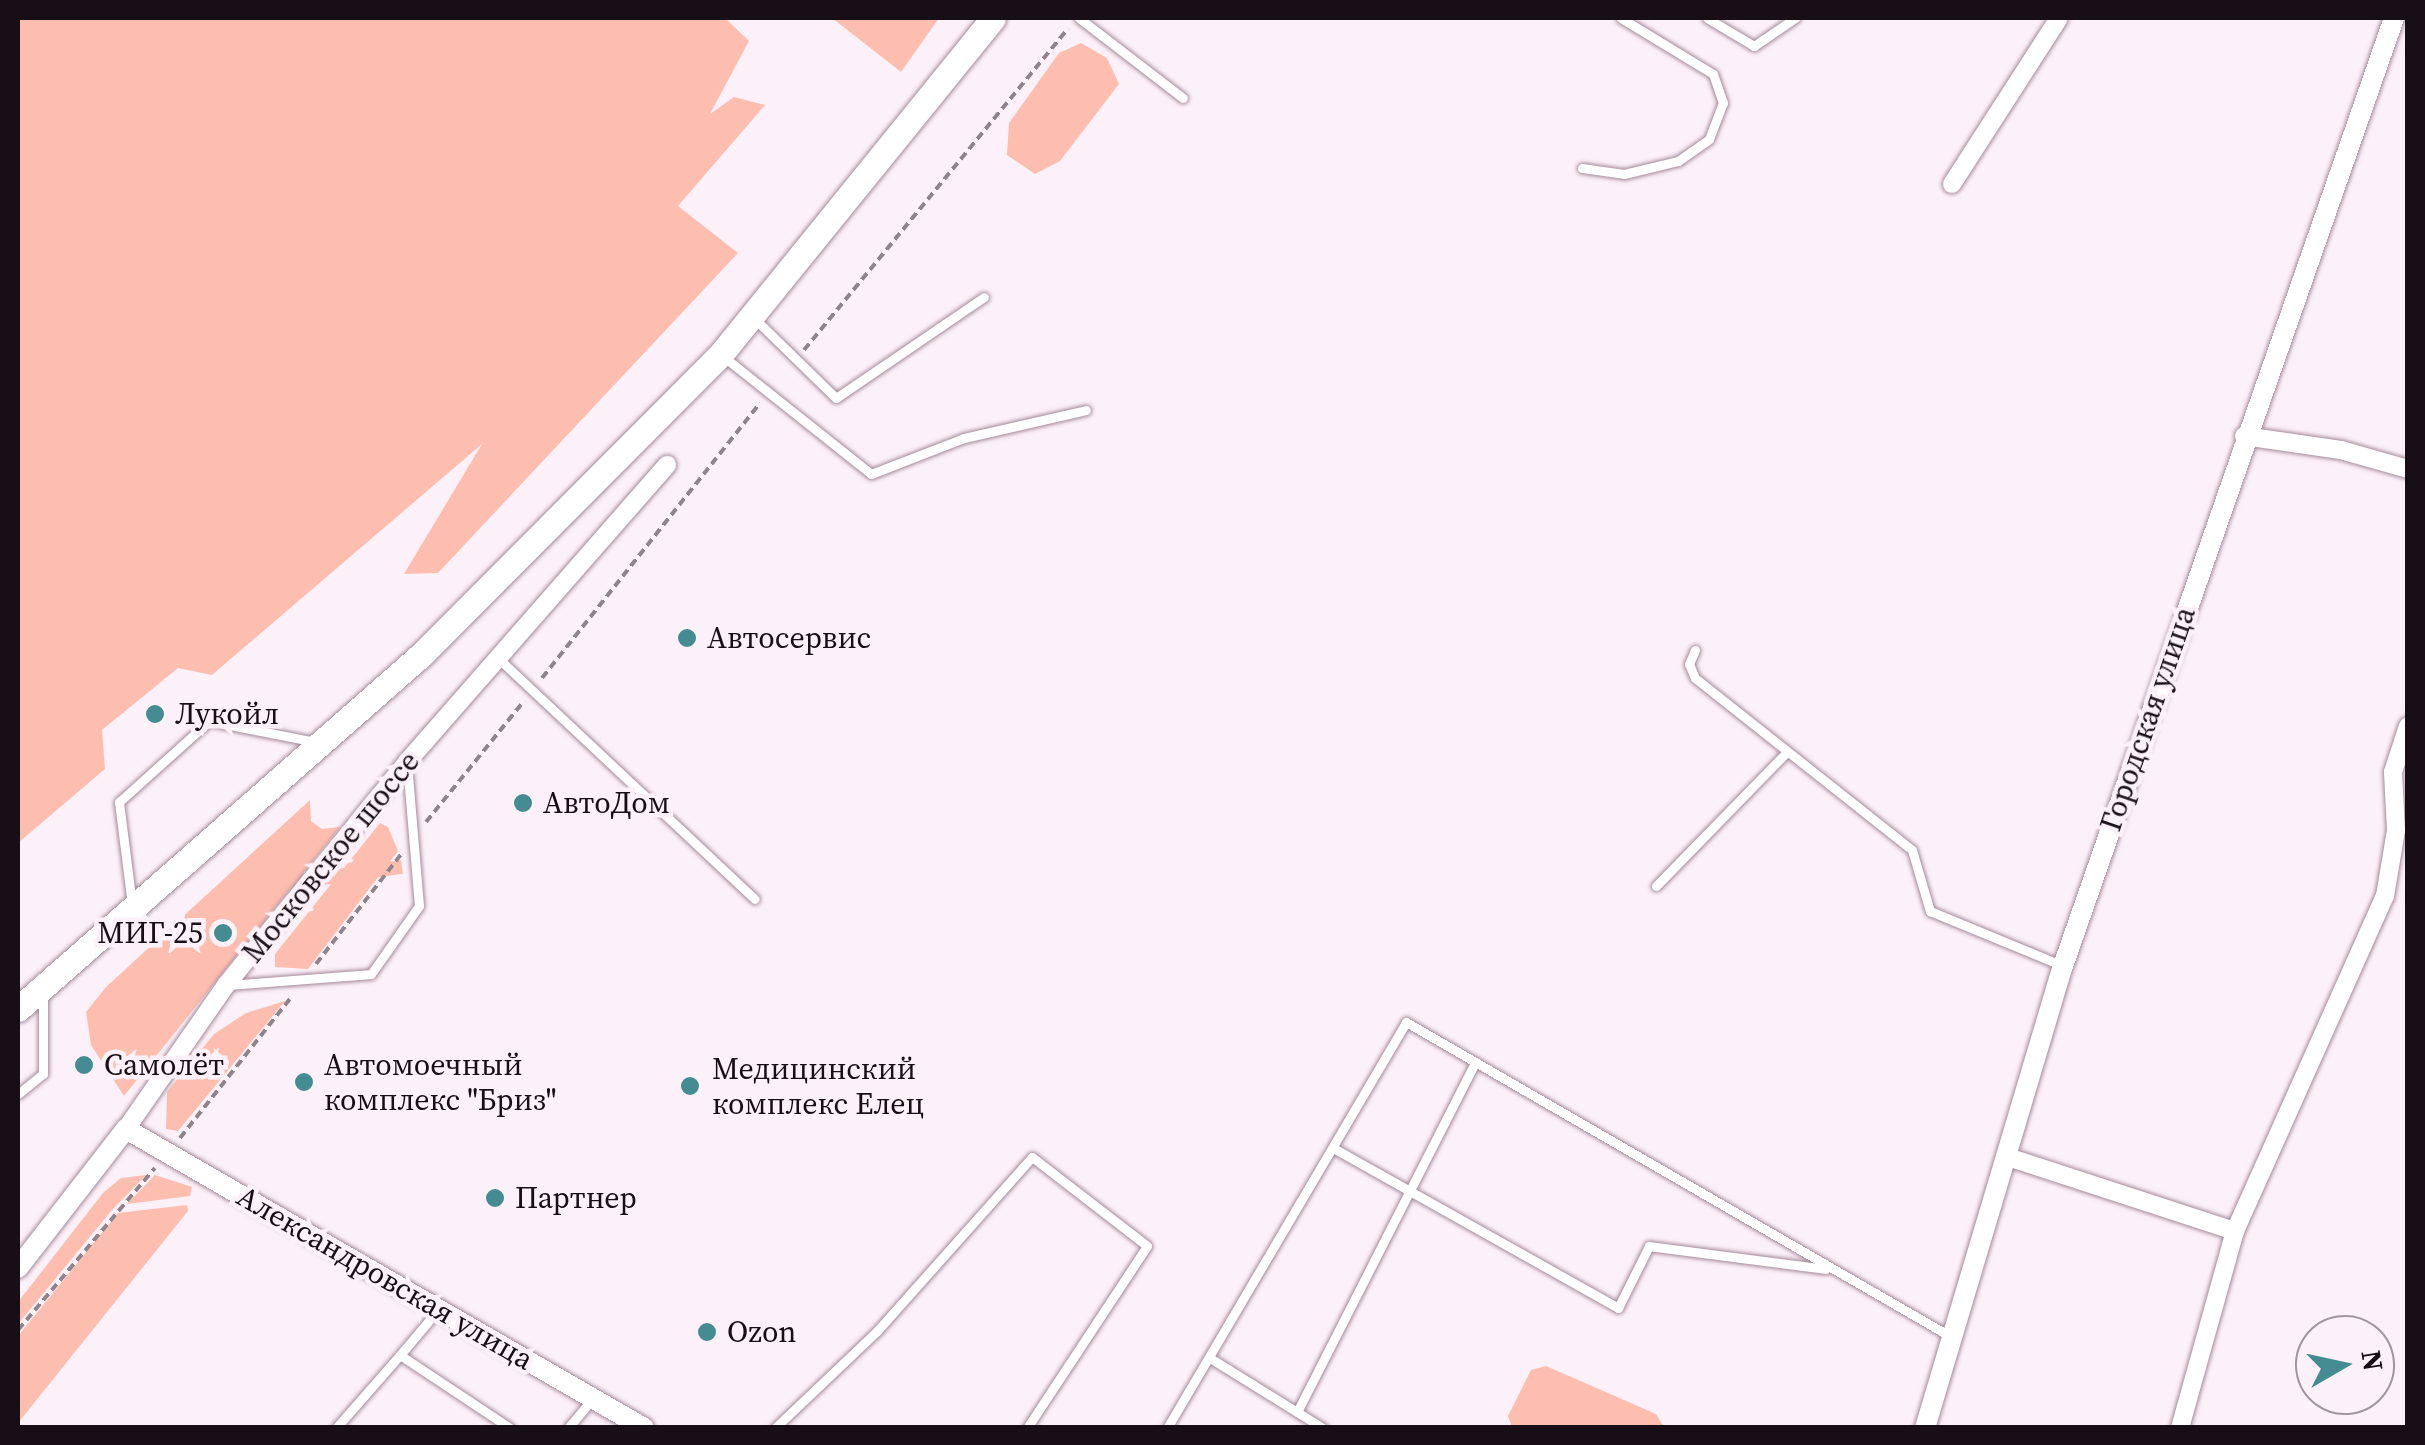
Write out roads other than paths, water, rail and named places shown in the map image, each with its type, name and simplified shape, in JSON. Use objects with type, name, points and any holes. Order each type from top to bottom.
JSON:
[{"type":"main road","points":[[18,1009],[324,744],[721,354],[993,18]]},
{"type":"street","points":[[1952,184],[2059,18]]},
{"type":"street","name":"Городская улица","points":[[1926,1428],[2063,966],[2244,436],[2394,18]]},
{"type":"street","points":[[2244,436],[2340,450],[2408,469]]},
{"type":"street","name":"Московское шоссе","points":[[18,1268],[126,1129],[226,986],[408,762],[667,465]]},
{"type":"street","points":[[2180,1428],[2230,1269],[2235,1230],[2385,896],[2396,830],[2393,772],[2408,726]]},
{"type":"street","name":"Александровская улица","points":[[126,1129],[593,1398],[629,1424]]},
{"type":"street","points":[[2008,1157],[2235,1230]]},
{"type":"lane","points":[[1078,18],[1182,98]]},
{"type":"lane","points":[[1582,168],[1624,174],[1678,161],[1709,138],[1723,102],[1712,74],[1621,18]]},
{"type":"lane","points":[[1707,18],[1754,46],[1794,18]]},
{"type":"lane","points":[[752,316],[836,398],[984,297]]},
{"type":"lane","points":[[721,354],[871,474],[964,438],[1086,410]]},
{"type":"lane","points":[[1695,650],[1688,664],[1695,678],[1912,850],[1930,911],[2063,966]]},
{"type":"lane","points":[[498,657],[755,899]]},
{"type":"lane","points":[[133,913],[118,802],[209,722],[324,744]]},
{"type":"lane","points":[[1656,886],[1786,753]]},
{"type":"lane","points":[[226,986],[371,974],[419,906],[408,762]]},
{"type":"lane","points":[[18,1094],[43,1074],[43,990]]},
{"type":"lane","points":[[1167,1428],[1335,1149],[1406,1022],[1955,1339]]},
{"type":"lane","points":[[1297,1412],[1476,1062]]},
{"type":"lane","points":[[1335,1149],[1618,1308],[1649,1246],[1834,1270]]},
{"type":"lane","points":[[775,1428],[877,1331],[1032,1158],[1147,1246],[1027,1428]]},
{"type":"lane","points":[[336,1428],[439,1309]]},
{"type":"lane","points":[[400,1354],[510,1428]]},
{"type":"lane","points":[[1210,1358],[1323,1428]]},
{"type":"lane","points":[[568,1428],[593,1398]]},
{"type":"place","name":"Автосервис","points":[[687,638]]},
{"type":"place","name":"Лукойл","points":[[155,714]]},
{"type":"place","name":"АвтоДом","points":[[523,803]]},
{"type":"place","name":"МИГ-25","points":[[223,933]]},
{"type":"place","name":"Самолёт","points":[[84,1065]]},
{"type":"place","name":"Автомоечный комплекс \"Бриз\"","points":[[304,1082]]},
{"type":"place","name":"Медицинский комплекс Елец","points":[[690,1086]]},
{"type":"place","name":"Партнер","points":[[495,1198]]},
{"type":"place","name":"Ozon","points":[[707,1332]]}]
